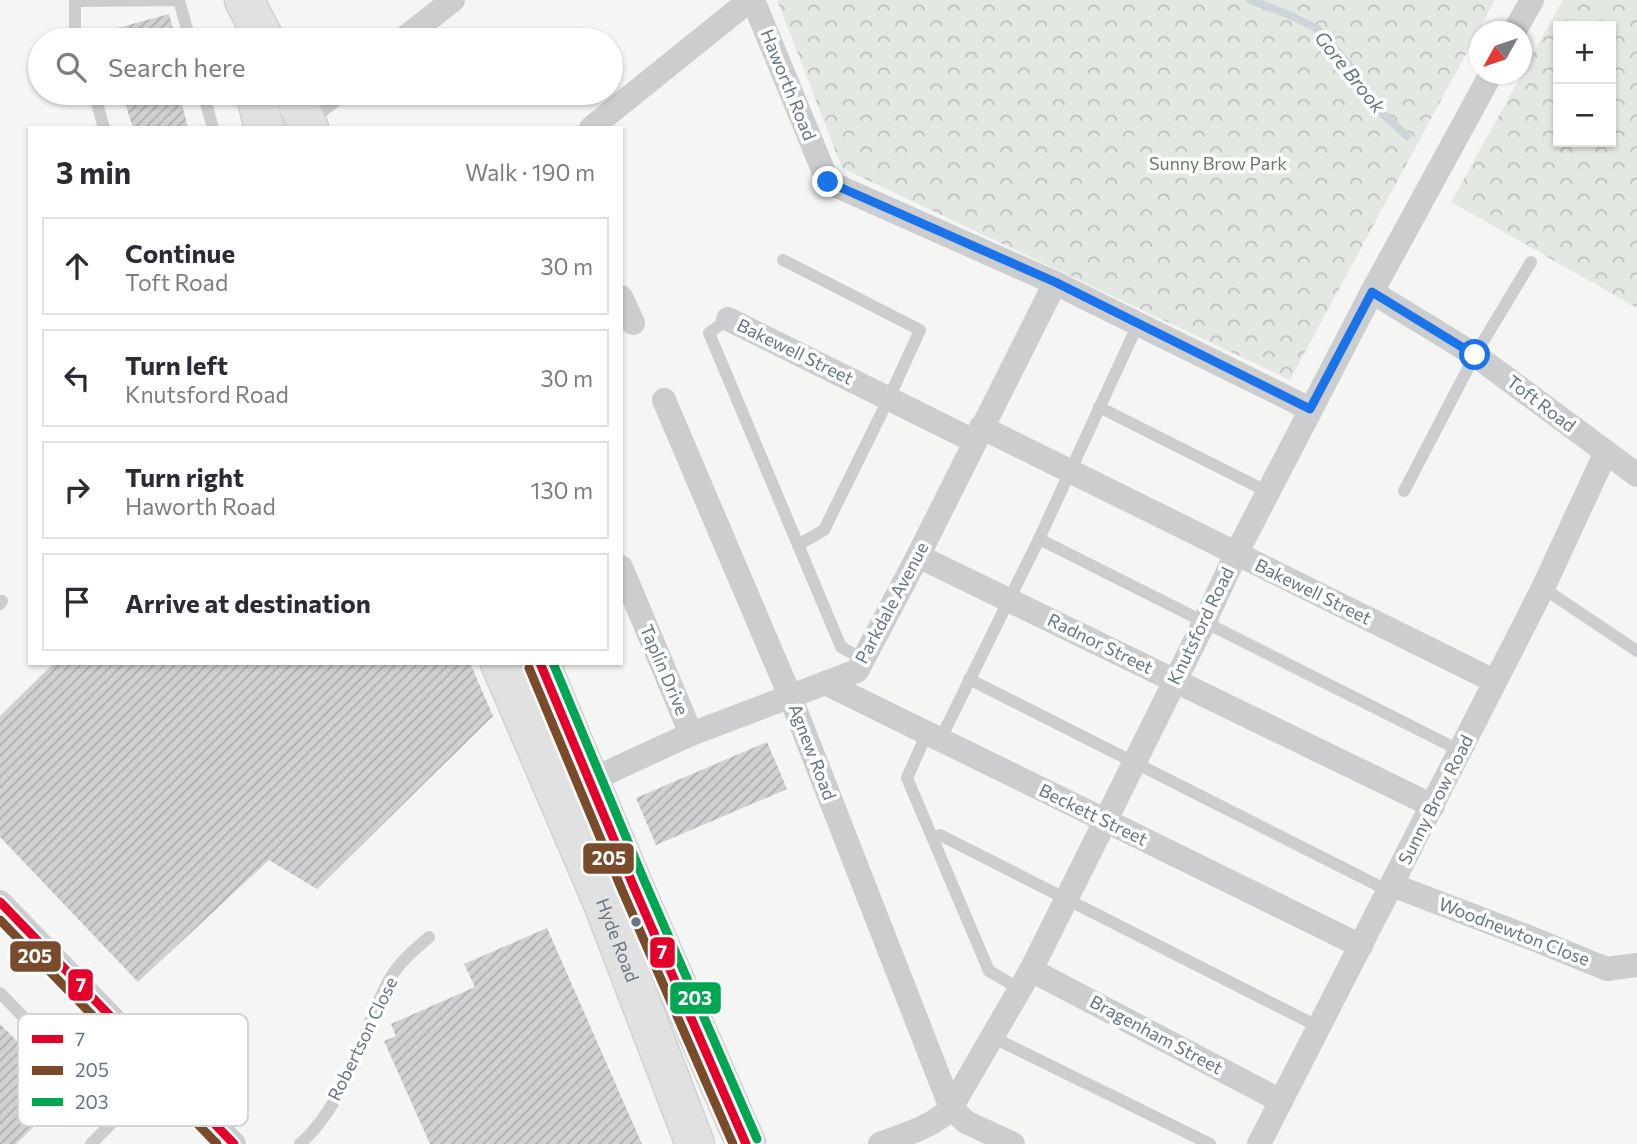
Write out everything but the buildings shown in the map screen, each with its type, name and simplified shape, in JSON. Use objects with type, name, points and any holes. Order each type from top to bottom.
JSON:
[{"type":"highway","points":[[236,0],[242,28]]},
{"type":"highway","points":[[244,0],[259,28]]},
{"type":"highway","points":[[258,105],[263,126]]},
{"type":"highway","name":"Hyde Road","points":[[501,665],[573,788],[746,1144]]},
{"type":"highway","name":"Hyde Road","points":[[541,665],[602,901],[693,1143]]},
{"type":"street","points":[[417,28],[453,0]]},
{"type":"street","points":[[623,102],[751,0]]},
{"type":"street","name":"Haworth Road","points":[[751,0],[828,182],[1055,282],[1310,409]]},
{"type":"street","points":[[1520,21],[1532,0]]},
{"type":"street","name":"Knutsford Road","points":[[880,1144],[945,1115],[1026,979],[1310,409],[1486,84]]},
{"type":"street","points":[[594,126],[620,105]]},
{"type":"street","name":"Parkdale Avenue","points":[[573,788],[691,734],[857,671],[918,556],[1055,282]]},
{"type":"street","name":"Toft Road","points":[[1372,292],[1475,355],[1637,475]]},
{"type":"street","points":[[623,302],[633,323]]},
{"type":"street","name":"Bakewell Street","points":[[729,319],[889,398],[1070,470],[1494,681]]},
{"type":"street","name":"Agnew Road","points":[[664,400],[790,696],[951,1108]]},
{"type":"street","name":"Sunny Brow Road","points":[[1259,1144],[1543,588],[1606,452]]},
{"type":"street","name":"Radnor Street","points":[[918,556],[1433,806]]},
{"type":"street","name":"Taplin Drive","points":[[623,572],[691,734]]},
{"type":"street","name":"Beckett Street","points":[[825,683],[1361,946]]},
{"type":"street","name":"Woodnewton Close","points":[[1391,888],[1531,938],[1607,970],[1637,965]]},
{"type":"street","points":[[1,906],[107,1014]]},
{"type":"street","name":"Bragenham Street","points":[[1026,979],[1281,1101]]},
{"type":"street","points":[[951,1108],[966,1122],[1013,1144]]},
{"type":"street","points":[[216,1126],[234,1144]]},
{"type":"lane","points":[[75,28],[75,0],[179,0],[187,28]]},
{"type":"lane","points":[[97,105],[103,126]]},
{"type":"lane","points":[[207,105],[212,126]]},
{"type":"lane","points":[[783,260],[920,330],[824,530],[798,545]]},
{"type":"lane","points":[[1404,491],[1475,355],[1531,262]]},
{"type":"lane","points":[[729,319],[709,333],[841,647],[863,659]]},
{"type":"lane","points":[[1026,979],[989,971],[907,778],[969,679],[1038,539],[1138,324]]},
{"type":"lane","points":[[1099,407],[1268,492]]},
{"type":"lane","points":[[1038,539],[1461,751]]},
{"type":"lane","points":[[1543,588],[1637,651]]},
{"type":"lane","points":[[969,679],[1391,888]]},
{"type":"lane","points":[[933,838],[940,835],[1319,1027]]},
{"type":"lane","name":"Robertson Close","points":[[300,1144],[321,1121],[344,1086],[382,996],[398,967],[429,937]]},
{"type":"lane","points":[[0,993],[20,1014]]},
{"type":"lane","points":[[992,1037],[1210,1144]]},
{"type":"lane","points":[[91,1144],[110,1126]]},
{"type":"green space","name":"Sunny Brow Park","points":[[777,0],[1495,0],[1484,21],[1469,21],[1469,48],[1290,380],[842,168]]},
{"type":"green space","points":[[1563,0],[1637,0],[1637,308],[1451,202],[1516,84],[1532,84],[1532,56]]},
{"type":"waterway","name":"Gore Brook","points":[[1250,0],[1316,28],[1352,68],[1374,106],[1407,136]]},
{"type":"transit line","name":"7","points":[[541,665],[746,1144]]},
{"type":"transit line","name":"203","points":[[554,665],[757,1139]]},
{"type":"transit line","name":"205","points":[[529,668],[733,1144]]},
{"type":"transit line","name":"7","points":[[0,902],[108,1014]]},
{"type":"transit line","name":"205","points":[[0,920],[91,1014]]},
{"type":"transit line","name":"205","points":[[200,1126],[217,1144]]},
{"type":"transit line","name":"7","points":[[217,1126],[234,1144]]},
{"type":"route","points":[[828,182],[1055,282],[1310,409],[1372,292],[1475,355]]}]
